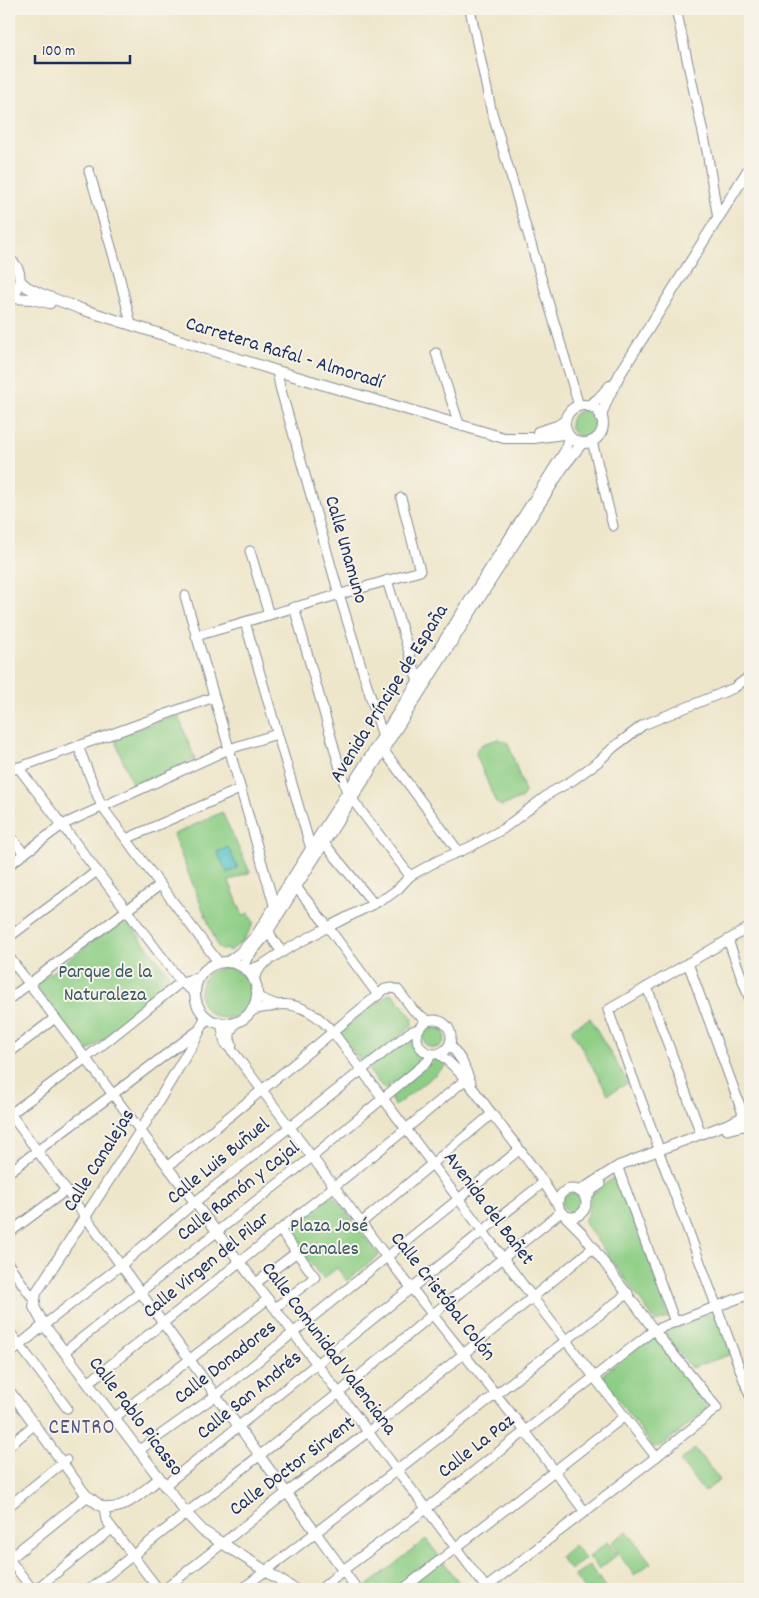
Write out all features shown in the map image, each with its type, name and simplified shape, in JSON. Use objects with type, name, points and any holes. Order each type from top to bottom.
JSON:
[{"type":"main road","points":[[620,374],[598,399],[573,409],[568,414],[565,428],[569,435],[578,442],[587,442],[600,433],[602,429],[602,411],[620,374],[750,167]]},
{"type":"main road","points":[[9,259],[19,271],[20,281],[17,291],[10,298]]},
{"type":"main road","name":"Carretera Rafal - Almoradí","points":[[20,281],[41,294],[80,309]]},
{"type":"main road","name":"Carretera Rafal - Almoradí","points":[[10,298],[32,299],[80,309],[277,371],[504,438],[569,435]]},
{"type":"main road","points":[[583,406],[596,410],[602,418]]},
{"type":"main road","name":"Carretera Rafal - Almoradí","points":[[478,430],[506,434],[539,432],[565,421]]},
{"type":"main road","name":"Avenida Príncipe de España","points":[[244,968],[247,956],[269,930],[324,843],[384,737],[566,450],[569,435]]},
{"type":"main road","name":"Avenida Príncipe de España","points":[[223,963],[251,942],[275,908],[311,848],[384,751],[563,468],[587,442]]},
{"type":"main road","points":[[223,963],[244,968],[253,979],[257,994],[250,1012],[236,1022],[213,1021],[200,1010],[196,1002],[196,984],[200,977],[208,968],[223,963]]},
{"type":"main road","name":"Calle Canalejas","points":[[34,1300],[36,1293],[141,1130],[200,1029],[213,1021]]},
{"type":"main road","name":"Calle Canalejas","points":[[195,1040],[213,1021]]},
{"type":"main road","name":"Calle Pablo Picasso","points":[[34,1300],[34,1307],[44,1325],[138,1451],[202,1531],[294,1589]]},
{"type":"main road","points":[[9,1354],[44,1325]]},
{"type":"main road","points":[[9,1559],[87,1496],[104,1507],[113,1508],[121,1506],[162,1482]]},
{"type":"street","points":[[470,9],[491,109],[583,406]]},
{"type":"street","points":[[676,9],[707,151],[718,219]]},
{"type":"street","points":[[90,170],[131,324]]},
{"type":"street","points":[[436,353],[459,424]]},
{"type":"street","name":"Calle Unamuno","points":[[277,371],[339,594],[384,737]]},
{"type":"street","points":[[587,442],[613,526]]},
{"type":"street","points":[[196,636],[420,570],[401,498]]},
{"type":"street","points":[[250,551],[268,615]]},
{"type":"street","points":[[387,580],[418,682]]},
{"type":"street","points":[[185,596],[275,908]]},
{"type":"street","points":[[294,608],[350,796],[410,876]]},
{"type":"street","points":[[245,622],[311,848]]},
{"type":"street","points":[[244,968],[252,970],[262,965],[328,926],[387,897],[398,889],[410,876],[437,861],[470,848],[503,829],[550,793],[573,780],[599,761],[642,725],[734,688],[750,676]]},
{"type":"street","points":[[9,771],[214,697]]},
{"type":"street","points":[[9,865],[62,825],[229,749],[277,734]]},
{"type":"street","points":[[78,746],[102,807],[160,885],[223,963]]},
{"type":"street","points":[[384,751],[459,852]]},
{"type":"street","points":[[18,768],[181,982],[195,993]]},
{"type":"street","points":[[126,839],[240,789]]},
{"type":"street","points":[[9,834],[24,854]]},
{"type":"street","points":[[324,843],[374,904]]},
{"type":"street","points":[[9,937],[97,871]]},
{"type":"street","points":[[9,999],[160,885]]},
{"type":"street","points":[[296,887],[328,926],[378,995]]},
{"type":"street","points":[[750,927],[608,1010],[750,1396]]},
{"type":"street","points":[[269,930],[275,943],[283,952]]},
{"type":"street","points":[[728,940],[750,998]]},
{"type":"street","name":"Calle Comunidad Valenciana","points":[[9,957],[486,1589]]},
{"type":"street","points":[[688,963],[747,1121]]},
{"type":"street","points":[[253,979],[262,965]]},
{"type":"street","points":[[200,977],[181,982],[86,1058],[9,1114],[357,1589]]},
{"type":"street","points":[[647,987],[701,1134]]},
{"type":"street","points":[[168,1166],[385,989],[392,988],[398,990],[414,1011],[427,1020],[439,1020],[448,1027],[451,1032],[450,1044],[445,1050],[435,1054]]},
{"type":"street","name":"Avenida del Bañet","points":[[257,994],[260,998],[277,1005],[301,1008],[317,1016],[333,1032],[656,1457]]},
{"type":"street","name":"Avenida del Bañet","points":[[250,1012],[277,1005]]},
{"type":"street","points":[[414,1011],[418,1029],[416,1040],[418,1045],[422,1049],[446,1059],[466,1076]]},
{"type":"street","points":[[9,1053],[55,1018]]},
{"type":"street","points":[[418,1029],[427,1020]]},
{"type":"street","name":"Calle Cristóbal Colón","points":[[213,1021],[225,1043],[387,1257],[525,1431],[585,1512]]},
{"type":"street","name":"Calle Cristóbal Colón","points":[[235,1054],[229,1035],[236,1022]]},
{"type":"street","points":[[9,1172],[200,1029]]},
{"type":"street","name":"Calle Luis Buñuel","points":[[44,1325],[120,1266],[195,1202],[410,1032],[418,1029]]},
{"type":"street","points":[[450,1044],[462,1061],[466,1076],[474,1089],[546,1184],[562,1212],[594,1247],[654,1330],[717,1408],[486,1589]]},
{"type":"street","name":"Calle Ramón y Cajal","points":[[64,1352],[312,1157],[435,1054]]},
{"type":"street","name":"Calle Virgen del Pilar","points":[[88,1383],[406,1129],[466,1076]]},
{"type":"street","points":[[361,1222],[492,1114]]},
{"type":"street","points":[[582,1233],[579,1222],[586,1199],[592,1190],[619,1171],[701,1134],[730,1123],[747,1121]]},
{"type":"street","points":[[579,1191],[618,1166],[747,1121]]},
{"type":"street","name":"Calle Donadores","points":[[138,1451],[215,1396],[519,1150]]},
{"type":"street","points":[[619,1171],[675,1322]]},
{"type":"street","points":[[546,1184],[556,1193],[574,1189],[579,1191],[586,1199]]},
{"type":"street","name":"Calle San Andrés","points":[[162,1482],[238,1427],[546,1184]]},
{"type":"street","points":[[9,1233],[66,1191]]},
{"type":"street","points":[[562,1212],[560,1197],[563,1192]]},
{"type":"street","points":[[562,1212],[576,1217],[581,1214]]},
{"type":"street","points":[[90,1589],[338,1393],[433,1314],[562,1212]]},
{"type":"street","points":[[275,1308],[315,1277],[280,1230]]},
{"type":"street","name":"Calle Doctor Sirvent","points":[[165,1589],[286,1493],[368,1432],[594,1247]]},
{"type":"street","points":[[256,1283],[296,1252]]},
{"type":"street","points":[[9,1265],[34,1300]]},
{"type":"street","points":[[242,1589],[628,1293]]},
{"type":"street","name":"Calle La Paz","points":[[321,1589],[654,1330],[750,1294]]},
{"type":"street","points":[[114,1418],[268,1299]]},
{"type":"street","points":[[9,1332],[67,1408]]},
{"type":"street","points":[[11,1396],[65,1461],[87,1496]]},
{"type":"street","points":[[403,1589],[625,1416]]},
{"type":"street","points":[[9,1446],[36,1426]]},
{"type":"street","points":[[9,1506],[65,1461]]},
{"type":"street","points":[[104,1507],[106,1520],[158,1589]]},
{"type":"street","points":[[9,1559],[34,1589],[112,1529]]},
{"type":"green space","points":[[583,411],[592,415],[596,424],[592,433],[583,437],[574,433],[570,424],[574,415]]},
{"type":"green space","points":[[178,715],[195,759],[133,786],[114,738]]},
{"type":"green space","points":[[499,739],[508,743],[525,792],[522,798],[502,806],[496,803],[476,754],[478,747],[481,745]]},
{"type":"green space","points":[[222,812],[250,872],[229,881],[243,916],[248,913],[254,923],[243,941],[230,951],[224,949],[222,951],[218,947],[173,835]]},
{"type":"green space","name":"Parque de la Naturaleza","points":[[122,919],[126,919],[174,982],[173,986],[88,1051],[84,1050],[36,987],[36,984]]},
{"type":"green space","points":[[225,968],[235,970],[243,975],[248,983],[250,993],[248,1003],[243,1011],[235,1016],[225,1018],[215,1016],[207,1011],[202,1003],[200,993],[202,983],[207,975],[215,970]]},
{"type":"green space","points":[[390,993],[394,995],[413,1019],[412,1026],[367,1062],[362,1062],[340,1035],[341,1031]]},
{"type":"green space","points":[[590,1018],[628,1083],[608,1094],[571,1029]]},
{"type":"green space","points":[[434,1026],[442,1029],[445,1037],[442,1045],[434,1048],[426,1045],[423,1037],[426,1029]]},
{"type":"green space","points":[[411,1035],[416,1048],[425,1056],[425,1059],[384,1089],[369,1071],[371,1067]]},
{"type":"green space","points":[[436,1059],[442,1059],[447,1065],[395,1106],[391,1100],[391,1095]]},
{"type":"green space","points":[[614,1177],[620,1179],[669,1317],[656,1322],[584,1222],[590,1206],[591,1195]]},
{"type":"green space","points":[[572,1193],[579,1196],[582,1203],[579,1210],[572,1213],[565,1210],[562,1203],[565,1196]]},
{"type":"green space","name":"Plaza José Canales","points":[[332,1194],[379,1255],[347,1281],[337,1268],[323,1279],[286,1230]]},
{"type":"green space","points":[[717,1311],[732,1354],[691,1368],[663,1331]]},
{"type":"green space","points":[[651,1338],[657,1339],[707,1404],[705,1412],[660,1447],[653,1447],[604,1380],[604,1373]]},
{"type":"green space","points":[[695,1449],[720,1480],[704,1492],[680,1461]]},
{"type":"green space","points":[[627,1531],[651,1563],[634,1575],[611,1543]]},
{"type":"green space","points":[[426,1539],[458,1581],[446,1589],[363,1589]]},
{"type":"green space","points":[[607,1542],[617,1555],[599,1569],[589,1557]]},
{"type":"green space","points":[[574,1545],[585,1559],[570,1570],[560,1557]]},
{"type":"green space","points":[[589,1565],[607,1589],[585,1589],[574,1576]]},
{"type":"water","points":[[228,847],[238,868],[227,873],[217,852]]},
{"type":"district","name":"CENTRO","points":[[82,1429]]}]
